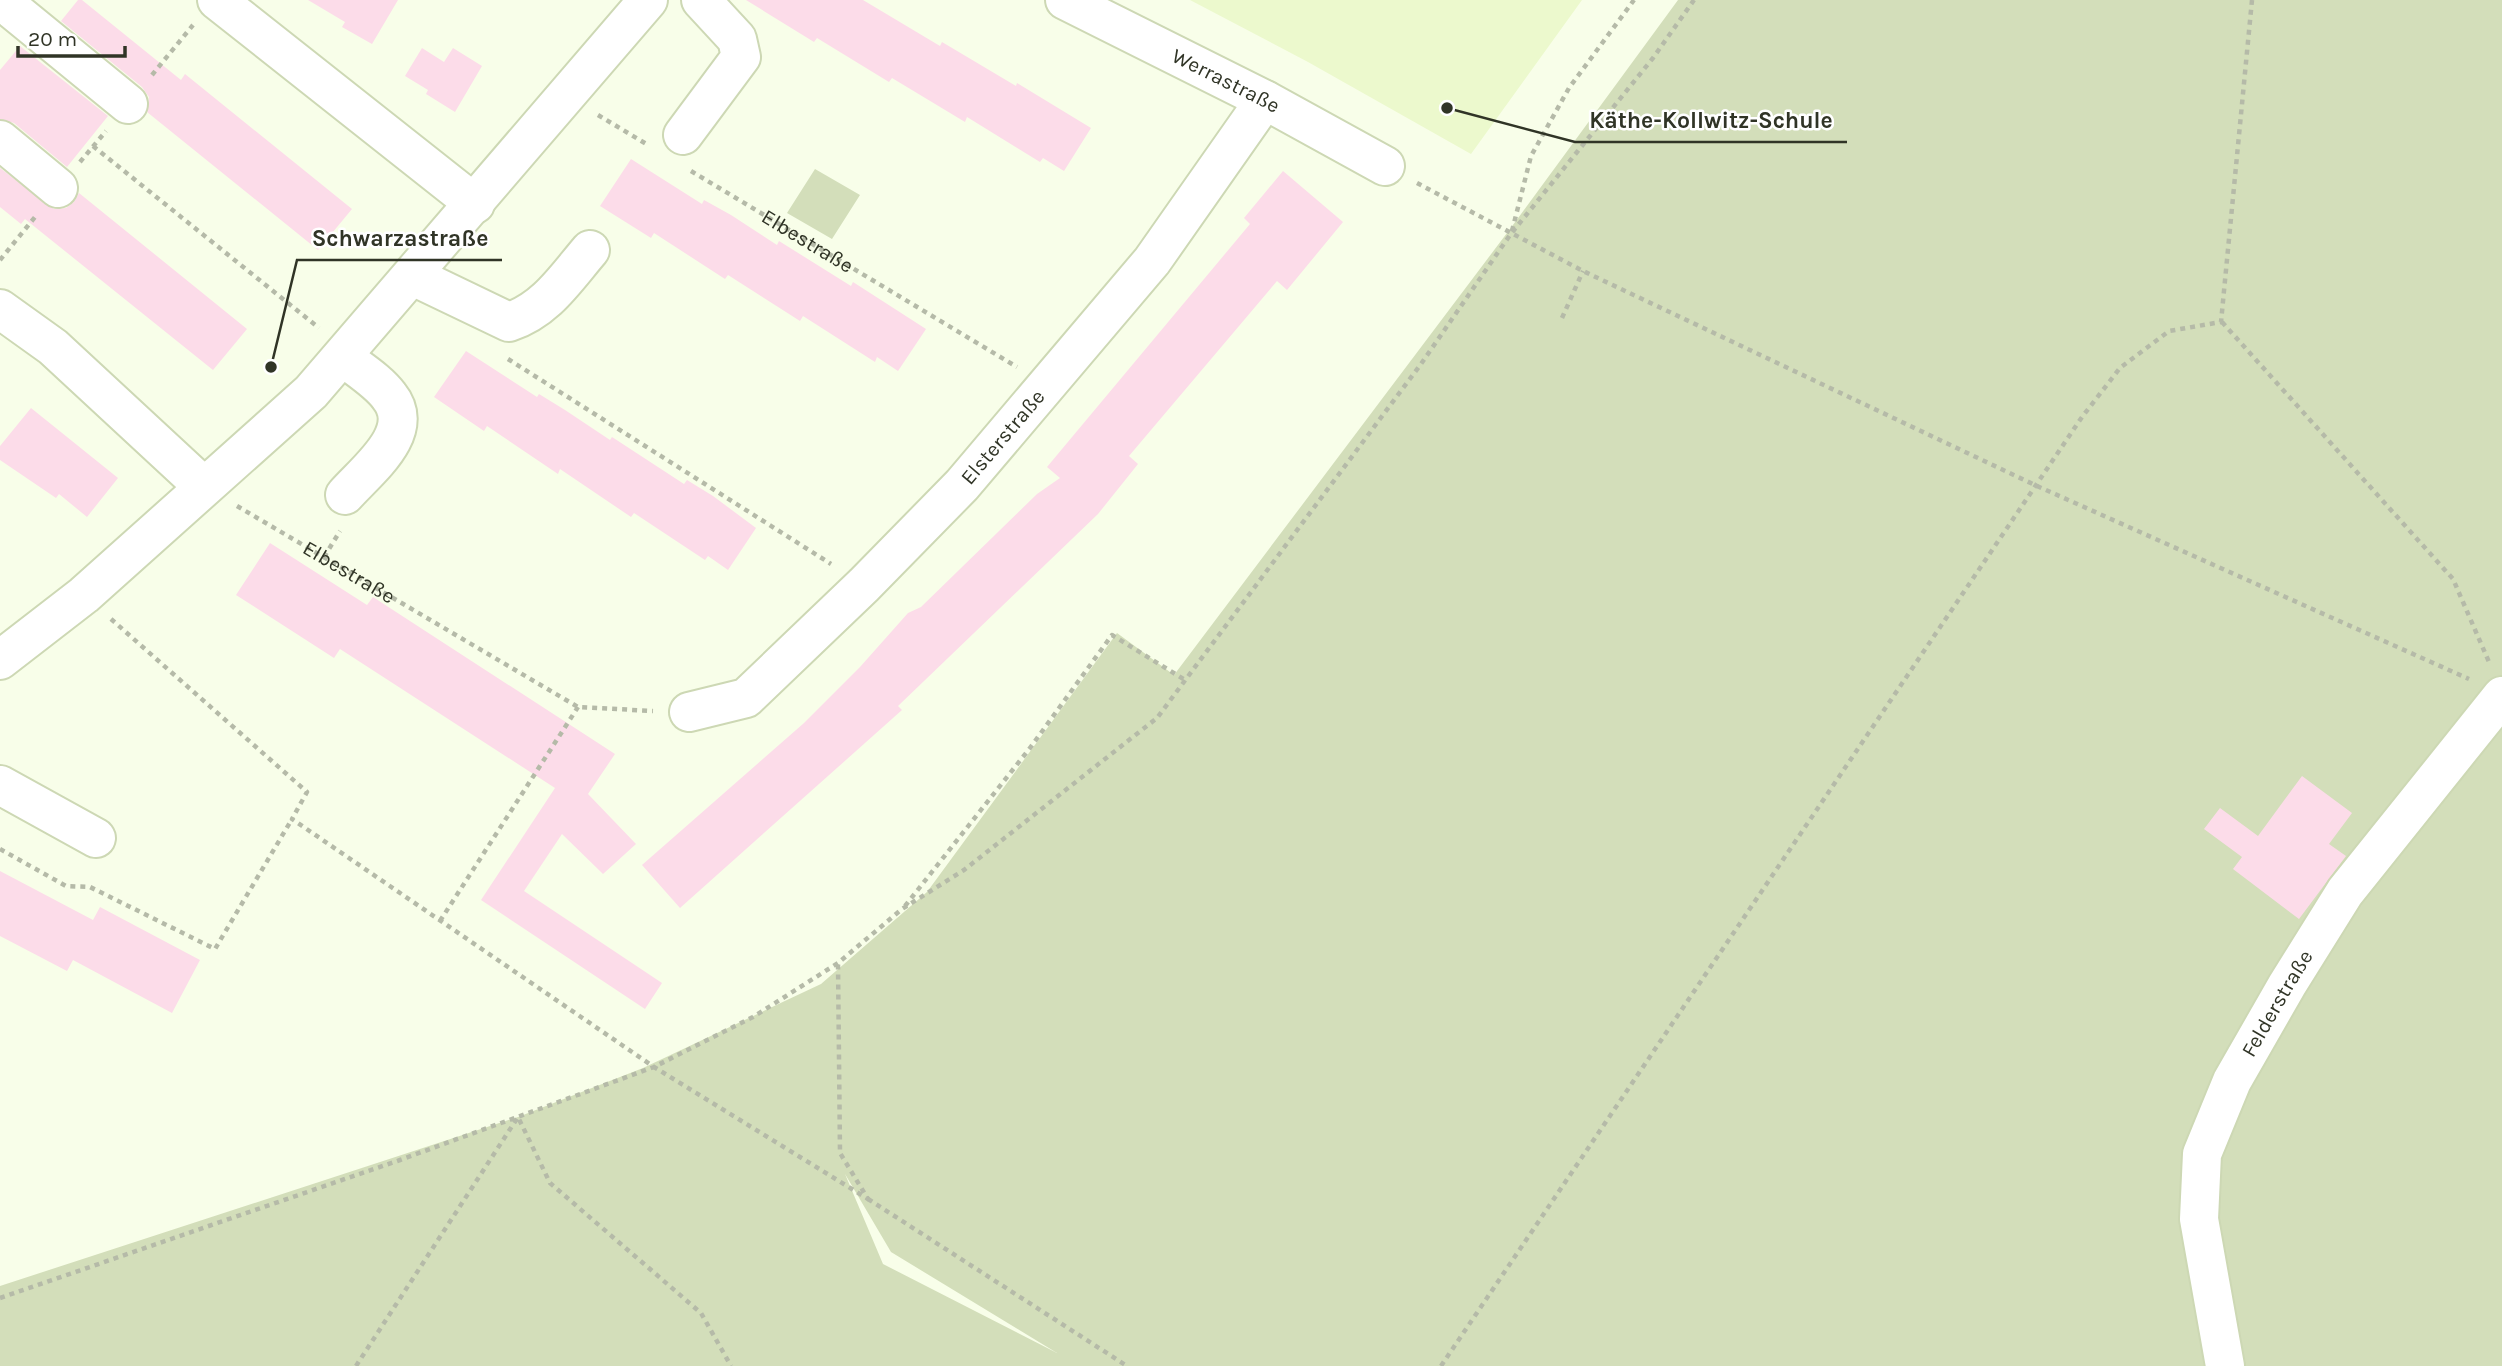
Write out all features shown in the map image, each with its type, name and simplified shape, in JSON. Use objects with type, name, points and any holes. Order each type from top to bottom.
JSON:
[{"type":"street","points":[[217,0],[475,204]]},
{"type":"street","points":[[0,660],[84,595],[311,392],[648,0]]},
{"type":"street","points":[[673,150],[741,57],[737,39],[701,0]]},
{"type":"street","name":"Werrastraße","points":[[1065,0],[1265,100],[1385,166]]},
{"type":"street","points":[[13,11],[128,104]]},
{"type":"street","name":"Elsterstraße","points":[[688,712],[746,698],[864,585],[962,485],[1152,261],[1265,100]]},
{"type":"street","points":[[0,140],[58,188]]},
{"type":"street","points":[[413,276],[509,323],[542,306],[590,250]]},
{"type":"street","points":[[0,309],[53,347],[203,486]]},
{"type":"street","points":[[345,495],[396,437],[399,416],[390,396],[346,354]]},
{"type":"street","name":"Felderstraße","points":[[2225,1366],[2199,1219],[2202,1154],[2232,1082],[2287,985],[2344,892],[2490,682]]},
{"type":"street","points":[[0,785],[96,838]]},
{"type":"path","points":[[1510,235],[1531,156],[1569,88],[1634,0]]},
{"type":"path","points":[[0,1298],[654,1067],[753,1017],[838,963],[902,909],[964,870],[1157,718],[1421,364],[1510,235],[1653,58],[1694,0]]},
{"type":"path","points":[[2252,0],[2221,322],[2453,579],[2490,682]]},
{"type":"path","name":"Elbestraße","points":[[567,97],[673,150],[1047,385]]},
{"type":"path","points":[[93,146],[346,354]]},
{"type":"path","points":[[1385,166],[1510,235],[1583,271],[2037,486],[2490,682]]},
{"type":"path","points":[[1562,318],[1583,271]]},
{"type":"path","points":[[1441,1366],[2037,486],[2120,368],[2169,331],[2221,322]]},
{"type":"path","points":[[505,357],[864,585]]},
{"type":"path","name":"Elbestraße","points":[[203,486],[578,707],[688,712]]},
{"type":"path","points":[[0,849],[66,886],[90,887],[215,949],[307,792],[84,595]]},
{"type":"path","points":[[902,909],[1030,748],[1112,635],[1185,680]]},
{"type":"path","points":[[440,921],[578,707]]},
{"type":"path","points":[[292,819],[654,1067],[868,1199],[1127,1366]]},
{"type":"path","points":[[838,963],[840,1153],[868,1199]]},
{"type":"path","points":[[356,1366],[518,1117]]},
{"type":"path","points":[[518,1117],[550,1183],[701,1313],[731,1366]]},
{"type":"shaded area","points":[[1190,0],[1582,0],[1471,154],[1308,62]]},
{"type":"shaded area","points":[[1678,0],[2502,0],[2502,1366],[0,1366],[0,1286],[518,1117],[643,1068],[821,984],[927,892],[1117,633],[1174,675],[1510,229]],"holes":[[[845,1174],[891,1252],[1057,1353],[883,1264]]]},
{"type":"shaded area","points":[[815,169],[860,195],[832,239],[787,213]]},
{"type":"building","points":[[78,0],[82,0],[181,80],[185,74],[352,209],[318,250],[147,112],[149,97],[142,87],[61,21]]},
{"type":"building","points":[[308,0],[398,0],[372,44],[342,27],[345,22]]},
{"type":"building","points":[[746,0],[863,0],[940,46],[942,42],[1016,86],[1017,83],[1091,128],[1064,171],[1043,158],[1040,162],[967,117],[965,122],[892,78],[889,82],[817,38],[814,42]]},
{"type":"building","points":[[20,46],[108,116],[67,167],[14,123],[0,119],[0,70]]},
{"type":"building","points":[[422,48],[444,62],[453,48],[482,66],[455,112],[426,94],[428,90],[405,76]]},
{"type":"building","points":[[631,159],[702,204],[704,200],[777,245],[779,241],[851,286],[853,282],[926,329],[898,371],[877,357],[875,362],[803,316],[800,321],[728,275],[725,279],[654,233],[651,238],[600,206]]},
{"type":"building","points":[[0,168],[54,209],[66,208],[74,202],[79,193],[247,329],[213,370],[25,219],[21,224],[0,207]]},
{"type":"building","points":[[1283,171],[1343,222],[1287,290],[1277,281],[1129,456],[1138,464],[1098,514],[898,706],[902,710],[680,908],[642,865],[804,723],[860,667],[908,613],[921,607],[1037,494],[1060,478],[1047,467],[1250,224],[1244,218]]},
{"type":"building","points":[[466,351],[610,440],[612,437],[684,484],[687,480],[756,528],[728,570],[708,556],[705,560],[634,513],[631,517],[560,469],[558,474],[487,426],[484,431],[434,397]]},
{"type":"building","points":[[31,408],[118,478],[87,517],[59,494],[56,498],[0,460],[0,446]]},
{"type":"building","points":[[270,543],[367,605],[373,597],[615,754],[588,794],[636,844],[603,874],[562,834],[524,891],[662,983],[645,1009],[481,900],[555,788],[340,649],[334,658],[236,595]]},
{"type":"building","points":[[2302,776],[2352,813],[2329,844],[2346,856],[2299,919],[2233,869],[2242,857],[2204,829],[2220,808],[2258,836]]},
{"type":"building","points":[[0,871],[93,920],[100,907],[200,960],[172,1013],[73,960],[67,971],[0,936]]},
{"type":"place","name":"Käthe-Kollwitz-Schule","points":[[1447,108]]},
{"type":"place","name":"Schwarzastraße","points":[[271,367]]}]
